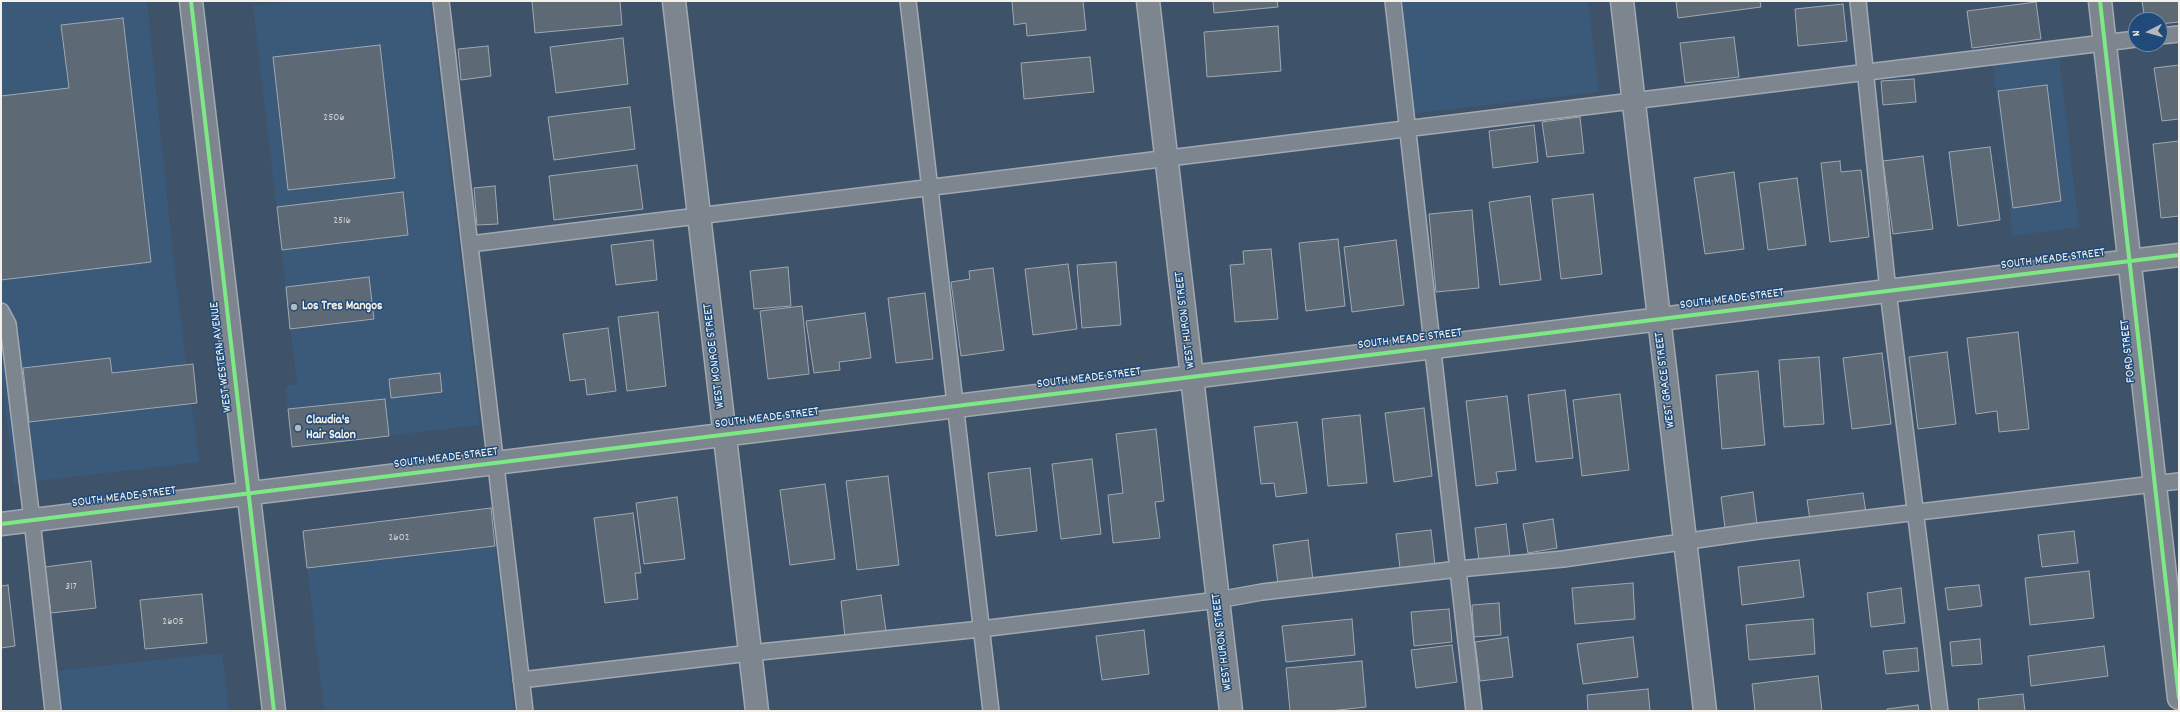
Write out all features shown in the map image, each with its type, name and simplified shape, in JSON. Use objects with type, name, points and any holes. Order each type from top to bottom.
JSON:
[{"type":"street","name":"WEST WESTERN AVENUE","points":[[190,1],[274,711]]},
{"type":"street","name":"WEST MONROE STREET","points":[[674,1],[757,711]]},
{"type":"street","name":"WEST HURON STREET","points":[[1148,1],[1231,711]]},
{"type":"street","name":"WEST GRACE STREET","points":[[1622,1],[1705,711]]},
{"type":"street","name":"FORD STREET","points":[[2100,1],[2179,698]]},
{"type":"street","name":"SOUTH MEADE STREET","points":[[1,524],[2179,255]]},
{"type":"lane","points":[[441,1],[525,711]]},
{"type":"lane","points":[[908,1],[991,711]]},
{"type":"lane","points":[[1393,1],[1406,129],[1459,569],[1474,711]]},
{"type":"lane","points":[[1858,1],[1888,291],[1917,512],[1940,711]]},
{"type":"lane","points":[[2168,35],[2179,34]]},
{"type":"lane","points":[[470,244],[2128,40]]},
{"type":"lane","points":[[1,311],[8,324],[32,520],[53,711]]},
{"type":"lane","points":[[521,680],[750,653],[981,629],[1218,600],[1262,592],[1459,569],[1563,559],[1917,512],[2179,481]]},
{"type":"shaded area","points":[[1,1],[147,1],[174,265],[199,462],[14,484],[1,374]]},
{"type":"shaded area","points":[[294,1],[430,1],[480,425],[292,447],[285,386],[297,384],[253,6]]},
{"type":"shaded area","points":[[1399,1],[1588,1],[1599,92],[1410,114]]},
{"type":"shaded area","points":[[2059,57],[2079,227],[2013,236],[1993,65]]},
{"type":"shaded area","points":[[491,508],[514,711],[324,711],[303,531]]},
{"type":"shaded area","points":[[222,653],[229,711],[59,711],[54,671]]},
{"type":"building","points":[[532,1],[620,1],[622,25],[535,33]]},
{"type":"building","points":[[1012,1],[1083,1],[1086,30],[1027,36],[1026,23],[1014,25]]},
{"type":"building","points":[[1213,1],[1277,1],[1278,7],[1214,13]]},
{"type":"building","points":[[1676,1],[1760,1],[1761,7],[1678,18]]},
{"type":"building","points":[[2142,1],[2179,1],[2179,22],[2168,23],[2168,12],[2144,12]]},
{"type":"building","points":[[2036,2],[2041,39],[1972,48],[1967,11]]},
{"type":"building","points":[[1843,4],[1847,41],[1798,46],[1795,9]]},
{"type":"building","points":[[123,18],[151,262],[1,280],[1,96],[69,88],[61,25]]},
{"type":"building","points":[[1278,26],[1281,71],[1207,77],[1204,32]]},
{"type":"building","points":[[1734,37],[1739,77],[1685,83],[1680,43]]},
{"type":"building","points":[[623,38],[628,84],[556,93],[550,47]]},
{"type":"building","points":[[380,45],[395,178],[288,190],[273,57]]},
{"type":"building","points":[[488,46],[491,76],[461,80],[458,49]]},
{"type":"building","points":[[1090,57],[1094,92],[1024,99],[1021,63]]},
{"type":"building","points":[[2179,65],[2179,119],[2162,121],[2154,68]]},
{"type":"building","points":[[1914,79],[1916,102],[1883,105],[1881,81]]},
{"type":"building","points":[[2047,85],[2061,201],[2013,208],[1998,91]]},
{"type":"building","points":[[630,107],[635,149],[554,160],[548,117]]},
{"type":"building","points":[[1580,117],[1584,153],[1547,157],[1542,122]]},
{"type":"building","points":[[1534,125],[1538,162],[1493,168],[1489,131]]},
{"type":"building","points":[[2179,141],[2179,216],[2161,218],[2153,144]]},
{"type":"building","points":[[1990,147],[2000,220],[1958,226],[1949,152]]},
{"type":"building","points":[[1923,156],[1933,229],[1893,234],[1883,161]]},
{"type":"building","points":[[1840,161],[1841,172],[1861,170],[1869,237],[1830,242],[1821,163]]},
{"type":"building","points":[[637,165],[643,209],[554,220],[549,176]]},
{"type":"building","points":[[1734,172],[1744,249],[1705,254],[1694,178]]},
{"type":"building","points":[[1797,178],[1806,245],[1768,250],[1759,183]]},
{"type":"building","points":[[495,186],[498,224],[477,225],[474,188]]},
{"type":"building","points":[[403,192],[408,235],[282,250],[277,207]]},
{"type":"building","points":[[1593,194],[1602,274],[1561,279],[1552,199]]},
{"type":"building","points":[[1530,196],[1541,280],[1500,285],[1489,202]]},
{"type":"building","points":[[1472,210],[1479,288],[1436,292],[1429,214]]},
{"type":"building","points":[[1338,239],[1345,306],[1306,311],[1299,243]]},
{"type":"building","points":[[653,240],[657,280],[616,285],[611,245]]},
{"type":"building","points":[[1396,240],[1404,305],[1352,312],[1344,247]]},
{"type":"building","points":[[1271,249],[1278,319],[1235,322],[1230,265],[1244,264],[1243,251]]},
{"type":"building","points":[[1116,262],[1121,325],[1082,328],[1077,265]]},
{"type":"building","points":[[1068,264],[1077,329],[1033,335],[1025,269]]},
{"type":"building","points":[[788,267],[791,306],[754,309],[750,271]]},
{"type":"building","points":[[993,268],[1004,350],[961,356],[951,282],[970,279],[969,271]]},
{"type":"building","points":[[369,277],[374,319],[290,329],[286,287]]},
{"type":"building","points":[[925,293],[933,359],[896,363],[888,298]]},
{"type":"building","points":[[802,306],[809,374],[768,379],[760,311]]},
{"type":"building","points":[[658,312],[666,386],[627,391],[618,317]]},
{"type":"building","points":[[865,313],[871,358],[839,362],[840,370],[814,373],[806,321]]},
{"type":"building","points":[[608,328],[616,391],[587,395],[585,379],[570,381],[563,334]]},
{"type":"building","points":[[2018,332],[2029,429],[1999,432],[1997,411],[1976,414],[1967,338]]},
{"type":"building","points":[[1947,352],[1956,424],[1918,429],[1909,357]]},
{"type":"building","points":[[1882,353],[1891,424],[1852,429],[1843,358]]},
{"type":"building","points":[[1819,357],[1824,424],[1784,427],[1779,360]]},
{"type":"building","points":[[110,358],[112,373],[193,364],[197,403],[29,422],[23,368]]},
{"type":"building","points":[[1758,371],[1765,445],[1722,449],[1716,375]]},
{"type":"building","points":[[440,373],[442,392],[391,398],[389,379]]},
{"type":"building","points":[[1565,390],[1573,458],[1536,462],[1528,395]]},
{"type":"building","points":[[1620,394],[1629,470],[1582,476],[1573,400]]},
{"type":"building","points":[[1507,396],[1516,470],[1496,472],[1498,483],[1476,486],[1466,401]]},
{"type":"building","points":[[385,399],[389,436],[292,447],[288,409]]},
{"type":"building","points":[[1424,408],[1432,476],[1394,482],[1385,413]]},
{"type":"building","points":[[1360,415],[1367,483],[1328,486],[1322,419]]},
{"type":"building","points":[[1297,422],[1307,493],[1276,497],[1274,483],[1261,484],[1254,427]]},
{"type":"building","points":[[1156,429],[1164,501],[1155,502],[1160,538],[1113,543],[1108,495],[1123,493],[1116,434]]},
{"type":"building","points":[[1092,459],[1101,534],[1061,539],[1052,464]]},
{"type":"building","points":[[1030,468],[1037,531],[996,536],[988,473]]},
{"type":"building","points":[[888,476],[899,565],[857,570],[846,481]]},
{"type":"building","points":[[825,484],[835,559],[790,565],[780,490]]},
{"type":"building","points":[[1753,492],[1757,524],[1725,528],[1721,497]]},
{"type":"building","points":[[1863,493],[1866,513],[1810,520],[1807,500]]},
{"type":"building","points":[[677,497],[685,559],[644,564],[636,503]]},
{"type":"building","points":[[491,508],[495,546],[307,568],[303,531]]},
{"type":"building","points":[[633,513],[641,573],[635,573],[638,599],[605,603],[594,518]]},
{"type":"building","points":[[1553,519],[1557,548],[1528,553],[1523,524]]},
{"type":"building","points":[[1506,524],[1510,557],[1479,561],[1475,528]]},
{"type":"building","points":[[1431,530],[1435,565],[1400,568],[1396,534]]},
{"type":"building","points":[[2074,531],[2078,563],[2042,567],[2038,535]]},
{"type":"building","points":[[1308,540],[1313,580],[1278,584],[1273,545]]},
{"type":"building","points":[[1799,560],[1804,597],[1742,605],[1738,567]]},
{"type":"building","points":[[91,561],[96,608],[51,613],[45,567]]},
{"type":"building","points":[[2089,571],[2094,618],[2030,625],[2025,578]]},
{"type":"building","points":[[1633,583],[1635,619],[1575,624],[1572,588]]},
{"type":"building","points":[[8,585],[15,646],[1,648],[1,586]]},
{"type":"building","points":[[1979,585],[1982,606],[1948,610],[1945,588]]},
{"type":"building","points":[[1901,588],[1905,623],[1871,627],[1867,593]]},
{"type":"building","points":[[202,594],[207,643],[145,649],[140,600]]},
{"type":"building","points":[[881,595],[886,631],[845,637],[841,601]]},
{"type":"building","points":[[1499,603],[1501,635],[1474,637],[1472,605]]},
{"type":"building","points":[[1449,609],[1452,642],[1414,646],[1411,612]]},
{"type":"building","points":[[1352,619],[1355,655],[1286,662],[1282,626]]},
{"type":"building","points":[[1813,619],[1815,654],[1749,660],[1746,625]]},
{"type":"building","points":[[1144,630],[1149,674],[1102,680],[1096,636]]},
{"type":"building","points":[[1508,637],[1513,677],[1480,681],[1475,642]]},
{"type":"building","points":[[1633,637],[1638,677],[1583,684],[1577,644]]},
{"type":"building","points":[[1980,639],[1982,664],[1952,666],[1950,642]]},
{"type":"building","points":[[1452,645],[1457,682],[1416,688],[1411,650]]},
{"type":"building","points":[[2104,646],[2108,676],[2031,686],[2028,656]]},
{"type":"building","points":[[1917,648],[1919,671],[1886,674],[1883,651]]},
{"type":"building","points":[[1362,661],[1366,707],[1329,711],[1290,711],[1286,668]]},
{"type":"building","points":[[1818,676],[1822,711],[1755,711],[1752,684]]},
{"type":"building","points":[[1648,689],[1650,711],[1588,711],[1587,695]]},
{"type":"building","points":[[2023,694],[2025,711],[1979,711],[1978,699]]},
{"type":"building","points":[[1918,705],[1919,711],[1887,711],[1887,709]]},
{"type":"cycle path","points":[[191,1],[274,711]]},
{"type":"cycle path","points":[[2100,1],[2179,698]]},
{"type":"cycle path","points":[[1,524],[2179,255]]},
{"type":"place","name":"Los Tres Mangos","points":[[294,307]]},
{"type":"place","name":"Claudia's Hair Salon","points":[[298,428]]}]
